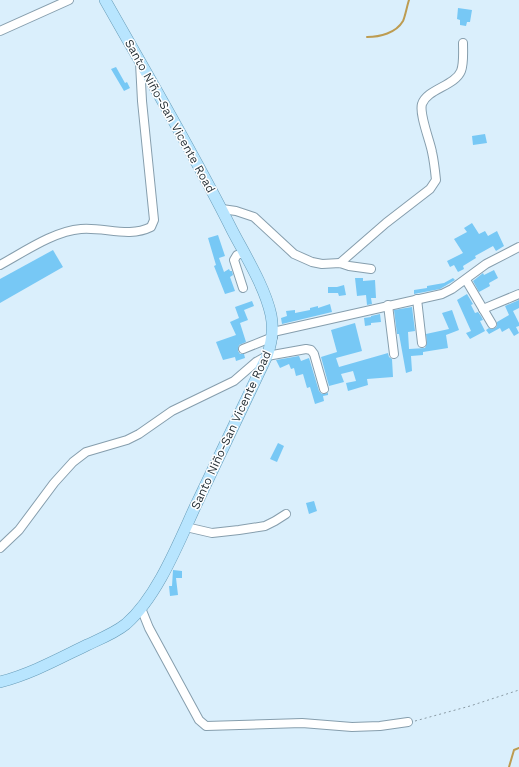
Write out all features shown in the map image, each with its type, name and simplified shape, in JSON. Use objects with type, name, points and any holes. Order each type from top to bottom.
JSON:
[{"type":"main road","name":"Santo Niño-San Vicente Road","points":[[0,682],[44,666],[112,633],[125,625],[141,608],[157,585],[186,527],[267,356],[273,334],[271,314],[267,300],[244,252],[174,121],[105,0]]},
{"type":"street","points":[[0,31],[69,0]]},
{"type":"street","points":[[340,263],[392,218],[430,189],[436,180],[432,152],[422,112],[422,104],[427,97],[459,75],[463,64],[463,43]]},
{"type":"street","points":[[0,265],[50,238],[69,231],[82,229],[141,232],[151,227],[154,220],[142,101],[140,62]]},
{"type":"street","points":[[222,210],[236,211],[254,217],[286,247],[312,262],[322,264],[340,263],[349,266],[371,269]]},
{"type":"street","points":[[243,349],[273,334],[388,305],[442,294],[466,280],[486,264],[519,247]]},
{"type":"street","points":[[243,288],[234,260],[238,255],[244,252]]},
{"type":"street","points":[[466,280],[492,324]]},
{"type":"street","points":[[483,309],[519,294]]},
{"type":"street","points":[[416,299],[422,343]]},
{"type":"street","points":[[388,305],[394,354]]},
{"type":"street","points":[[0,548],[18,530],[54,483],[80,456],[86,452],[127,440],[139,434],[172,411],[234,381],[256,362],[267,356],[306,349],[311,350],[314,354],[324,389]]},
{"type":"street","points":[[186,527],[212,533],[239,530],[265,526],[286,514]]},
{"type":"street","points":[[141,608],[149,628],[200,720],[206,726],[302,723],[352,727],[408,722]]},
{"type":"path","points":[[408,722],[470,706],[519,690]]},
{"type":"building","points":[[458,8],[472,10],[470,22],[467,22],[466,26],[460,25],[460,20],[457,19]]},
{"type":"building","points":[[116,67],[125,83],[127,82],[130,88],[124,91],[111,69]]},
{"type":"building","points":[[485,134],[487,143],[473,145],[472,136]]},
{"type":"building","points":[[472,223],[479,234],[485,231],[488,236],[497,231],[504,246],[496,251],[493,246],[475,256],[476,258],[463,266],[464,269],[458,272],[454,265],[450,267],[447,261],[463,253],[454,239],[467,232],[464,228]]},
{"type":"building","points":[[218,235],[225,256],[219,258],[224,272],[229,269],[232,271],[233,275],[230,277],[235,291],[225,294],[214,266],[216,265],[208,238]]},
{"type":"building","points":[[53,250],[63,267],[0,303],[0,279]]},
{"type":"building","points":[[494,270],[498,278],[489,283],[490,286],[479,292],[473,281],[483,273],[484,275]]},
{"type":"building","points":[[355,278],[363,278],[363,281],[375,280],[376,298],[371,298],[372,304],[367,305],[366,295],[357,296]]},
{"type":"building","points":[[453,278],[455,280],[440,289],[414,294],[414,290],[444,283]]},
{"type":"building","points":[[344,285],[346,295],[339,296],[338,293],[328,293],[328,287]]},
{"type":"building","points":[[467,294],[473,304],[471,305],[475,313],[478,312],[483,320],[480,321],[485,331],[470,339],[466,333],[471,331],[457,300]]},
{"type":"building","points":[[519,300],[519,308],[513,311],[519,323],[519,326],[516,327],[519,333],[514,336],[509,328],[502,332],[500,328],[489,334],[486,330],[489,328],[495,328],[497,326],[497,322],[509,315],[505,306]]},
{"type":"building","points":[[252,301],[254,306],[244,310],[248,320],[240,323],[246,342],[239,345],[238,351],[240,354],[244,354],[245,358],[236,361],[235,357],[223,360],[216,342],[236,335],[230,322],[239,318],[235,307]]},
{"type":"building","points":[[330,304],[332,312],[282,324],[281,318],[287,316],[286,311],[295,310],[295,313]]},
{"type":"building","points":[[412,307],[415,331],[408,332],[409,349],[425,348],[427,343],[426,334],[449,329],[442,313],[452,310],[459,330],[446,335],[448,348],[423,352],[423,355],[411,356],[412,371],[406,373],[399,334],[397,334],[394,310]]},
{"type":"building","points":[[380,314],[381,322],[371,323],[371,325],[365,326],[364,318]]},
{"type":"building","points":[[355,323],[362,351],[336,358],[339,367],[388,353],[389,357],[392,359],[393,377],[367,379],[368,385],[348,391],[346,383],[356,381],[353,371],[341,374],[344,382],[329,386],[321,357],[337,352],[331,330]]},
{"type":"building","points":[[299,356],[301,361],[309,358],[319,391],[322,394],[328,393],[328,395],[323,396],[324,401],[315,404],[310,387],[307,388],[303,374],[296,376],[294,368],[291,369],[289,364],[280,368],[276,360]]},
{"type":"building","points":[[278,443],[284,446],[277,462],[270,459]]},
{"type":"building","points":[[314,501],[317,511],[309,514],[306,503]]},
{"type":"building","points":[[173,570],[182,571],[182,578],[176,578],[178,595],[170,596],[169,586],[172,586]]},
{"type":"waterway","points":[[367,37],[387,34],[396,29],[403,21],[409,0]]},
{"type":"waterway","points":[[509,767],[514,750],[519,748]]}]
